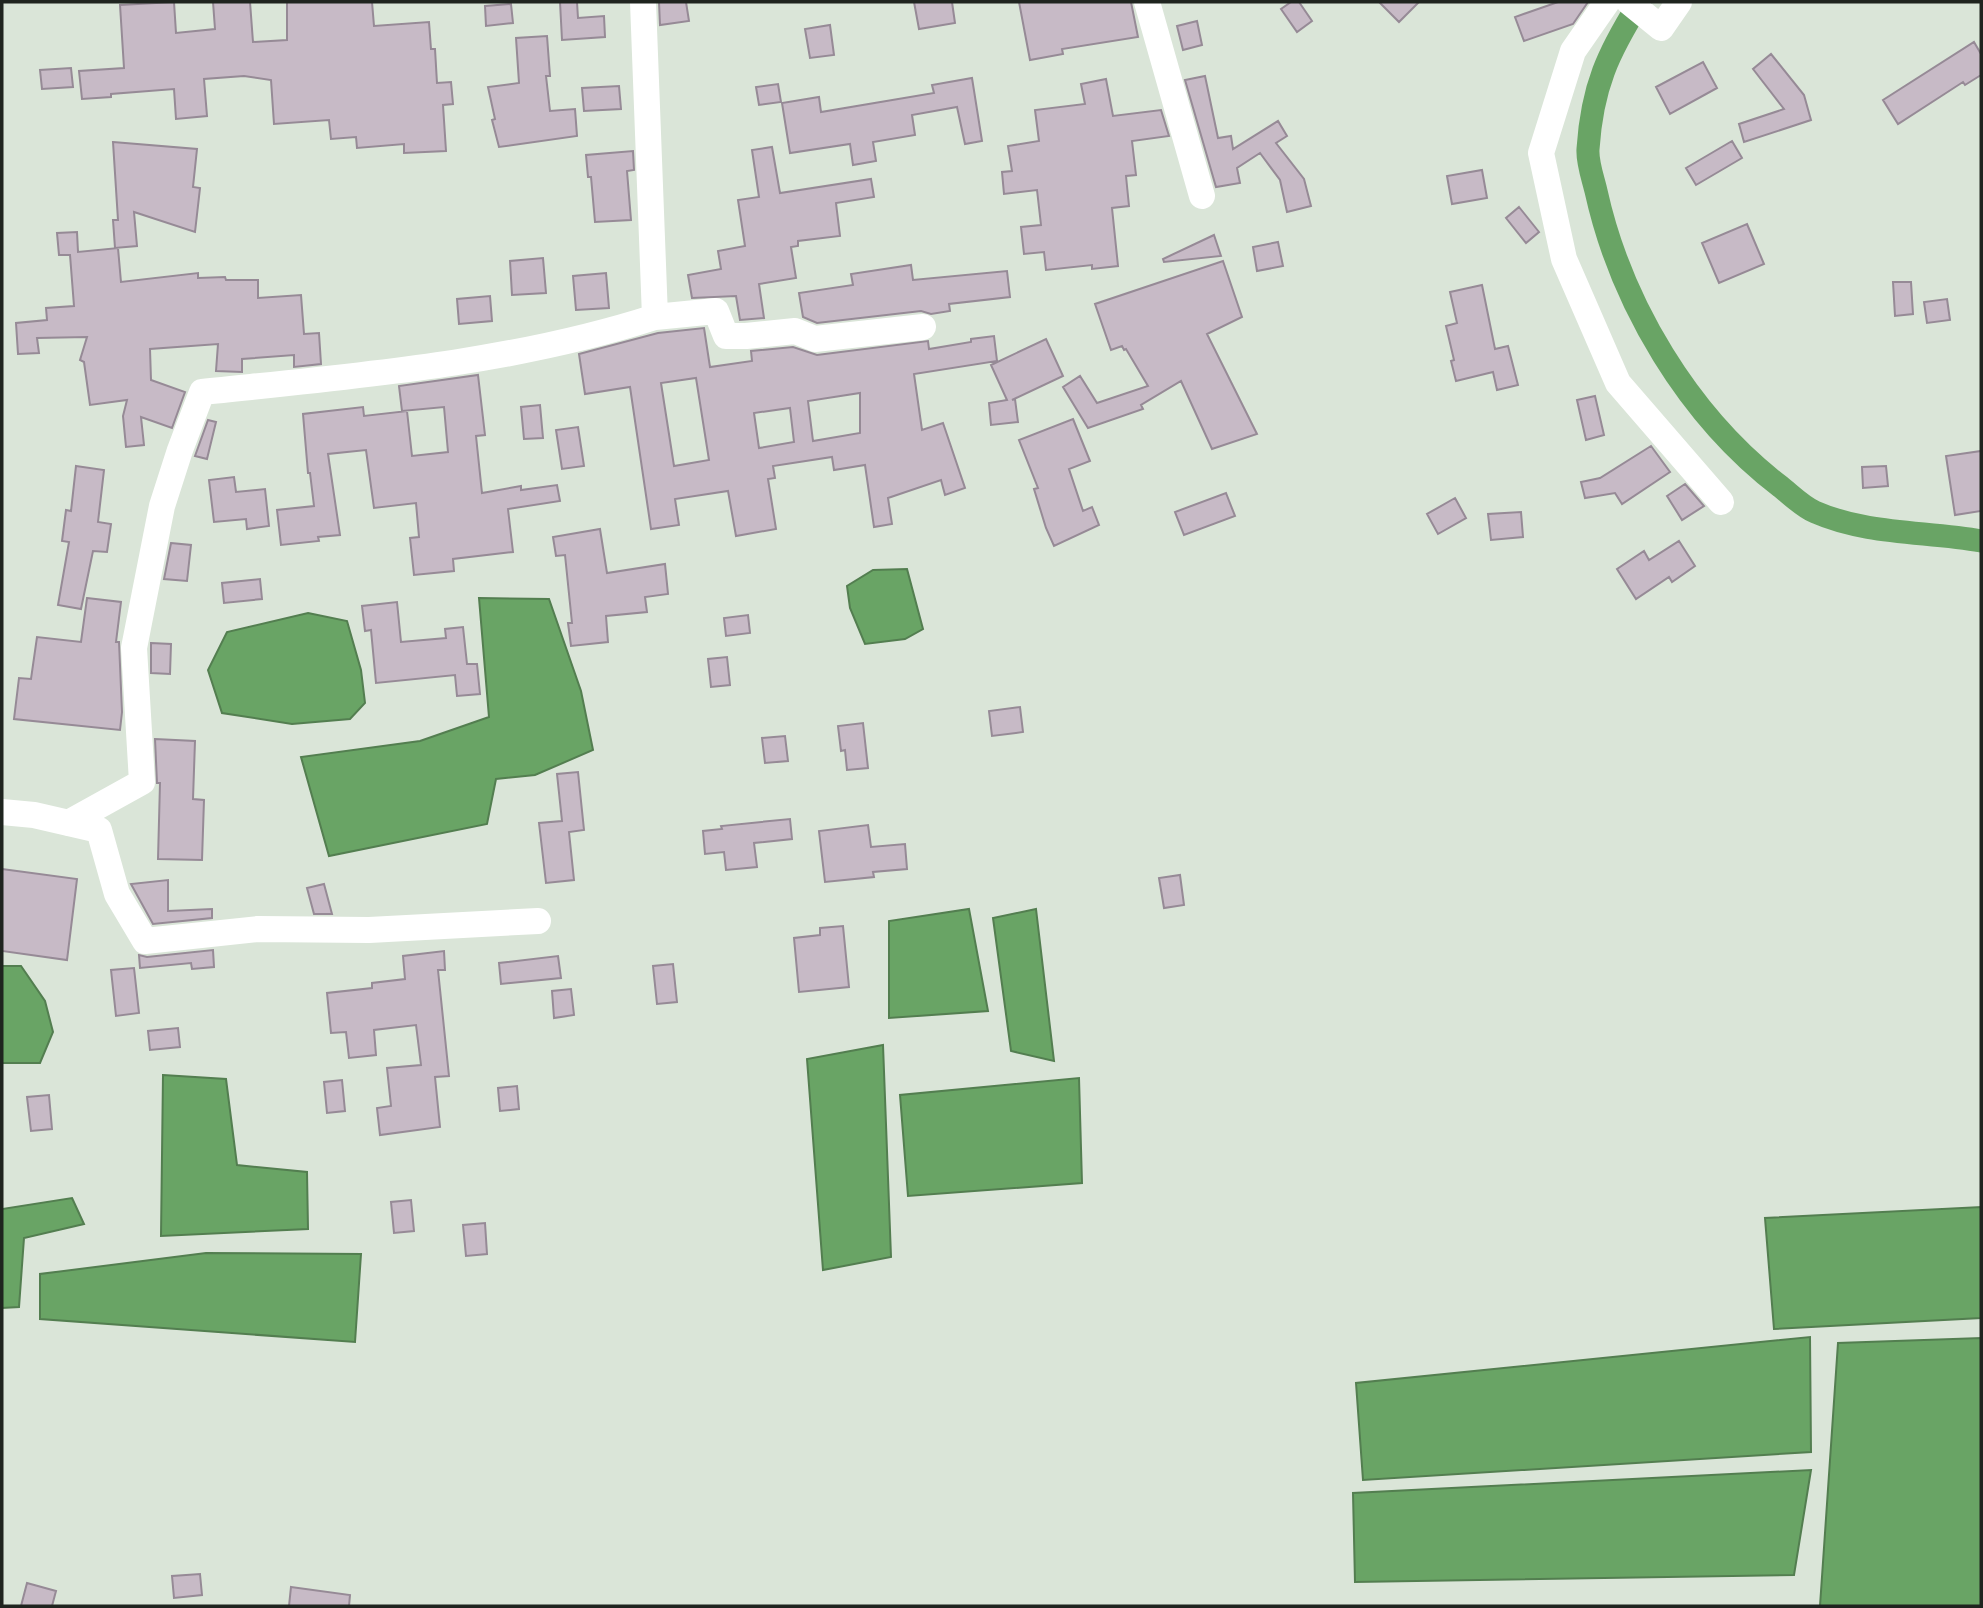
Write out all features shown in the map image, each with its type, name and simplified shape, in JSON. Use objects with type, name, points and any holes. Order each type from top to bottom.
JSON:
[{"type":"street","points":[[643,2],[655,317]]},
{"type":"street","points":[[1147,2],[1202,196]]},
{"type":"street","points":[[1607,2],[1573,51],[1541,153],[1564,260],[1618,383],[1721,502]]},
{"type":"street","points":[[1629,2],[1661,28],[1679,2]]},
{"type":"street","points":[[68,823],[142,782],[134,648],[162,506],[202,392],[427,367],[599,335],[655,317],[716,311],[726,336],[746,337],[795,331],[815,339],[923,327]]},
{"type":"street","points":[[2,812],[34,815],[99,830],[117,894],[145,941],[258,929],[369,930],[538,921]]},
{"type":"shaded area","points":[[907,569],[923,629],[905,639],[865,644],[850,608],[847,586],[873,570]]},
{"type":"shaded area","points":[[479,598],[549,599],[581,691],[593,750],[535,775],[496,779],[487,824],[329,856],[301,757],[420,741],[489,717]]},
{"type":"shaded area","points":[[308,613],[347,621],[361,670],[365,703],[350,719],[292,724],[222,713],[208,670],[227,632]]},
{"type":"shaded area","points":[[969,909],[988,1011],[889,1018],[889,921]]},
{"type":"shaded area","points":[[1036,909],[1054,1061],[1011,1051],[993,918]]},
{"type":"shaded area","points":[[2,966],[21,966],[45,1001],[53,1032],[40,1063],[2,1063]]},
{"type":"shaded area","points":[[883,1045],[891,1257],[823,1270],[807,1059]]},
{"type":"shaded area","points":[[163,1075],[226,1079],[237,1165],[307,1172],[308,1229],[161,1236]]},
{"type":"shaded area","points":[[1079,1078],[1082,1183],[908,1196],[900,1095]]},
{"type":"shaded area","points":[[72,1198],[84,1224],[24,1238],[19,1307],[2,1308],[2,1209]]},
{"type":"shaded area","points":[[1981,1207],[1981,1318],[1774,1329],[1765,1218]]},
{"type":"shaded area","points":[[206,1253],[361,1254],[355,1342],[40,1319],[40,1274]]},
{"type":"shaded area","points":[[1810,1337],[1811,1452],[1363,1480],[1356,1383]]},
{"type":"shaded area","points":[[1981,1338],[1981,1606],[1820,1606],[1838,1343]]},
{"type":"shaded area","points":[[1811,1470],[1794,1575],[1355,1582],[1353,1493]]},
{"type":"building","points":[[174,2],[176,33],[215,29],[213,2],[250,2],[253,42],[287,40],[287,2],[372,2],[374,26],[429,22],[431,49],[435,49],[437,83],[451,82],[453,104],[443,105],[446,151],[404,153],[404,144],[357,148],[356,137],[331,139],[329,120],[274,124],[271,80],[244,76],[204,79],[207,116],[176,119],[174,89],[82,99],[79,71],[124,68],[120,5]]},
{"type":"building","points":[[560,2],[577,2],[578,18],[604,16],[605,37],[562,40]]},
{"type":"building","points":[[659,2],[686,2],[689,21],[660,25]]},
{"type":"building","points":[[914,2],[952,2],[955,23],[919,29]]},
{"type":"building","points":[[1019,2],[1131,2],[1138,37],[1062,49],[1063,54],[1030,60]]},
{"type":"building","points":[[1291,2],[1299,2],[1312,21],[1297,32],[1281,9]]},
{"type":"building","points":[[1379,2],[1419,2],[1399,22]]},
{"type":"building","points":[[1558,2],[1588,2],[1573,24],[1524,41],[1515,17]]},
{"type":"building","points":[[511,4],[513,23],[486,26],[485,6]]},
{"type":"building","points":[[1197,21],[1202,45],[1183,50],[1177,26]]},
{"type":"building","points":[[830,25],[834,55],[810,58],[805,29]]},
{"type":"building","points":[[547,36],[550,76],[546,76],[550,111],[575,109],[577,136],[499,147],[488,87],[519,83],[516,38]]},
{"type":"building","points":[[1974,42],[1981,54],[1981,75],[1965,85],[1963,82],[1898,124],[1883,100]]},
{"type":"building","points":[[1771,54],[1804,95],[1811,120],[1744,142],[1739,124],[1784,109],[1753,69]]},
{"type":"building","points":[[1703,62],[1717,88],[1670,114],[1656,87]]},
{"type":"building","points":[[71,68],[73,87],[42,89],[40,70]]},
{"type":"building","points":[[1205,76],[1218,138],[1231,136],[1233,149],[1278,121],[1287,136],[1276,143],[1304,179],[1311,206],[1287,212],[1280,180],[1260,153],[1237,168],[1240,183],[1216,187],[1185,80]]},
{"type":"building","points":[[972,78],[982,141],[965,144],[957,107],[912,115],[915,135],[873,142],[876,161],[853,165],[850,144],[790,153],[782,103],[819,97],[821,112],[934,93],[932,85]]},
{"type":"building","points":[[1106,79],[1113,116],[1161,110],[1169,136],[1132,141],[1136,175],[1126,176],[1129,206],[1112,208],[1118,266],[1092,269],[1092,265],[1046,270],[1044,252],[1024,254],[1021,227],[1041,225],[1037,190],[1004,194],[1002,172],[1012,171],[1008,146],[1039,141],[1035,110],[1085,104],[1081,84]]},
{"type":"building","points":[[778,84],[781,102],[759,105],[756,87]]},
{"type":"building","points":[[619,86],[621,109],[584,111],[582,88]]},
{"type":"building","points":[[1732,141],[1742,158],[1696,185],[1686,168]]},
{"type":"building","points":[[113,142],[197,149],[193,187],[200,188],[195,232],[134,212],[137,246],[115,248],[113,220],[118,220]]},
{"type":"building","points":[[772,147],[780,193],[871,179],[874,197],[836,203],[840,236],[798,241],[798,246],[791,247],[796,278],[759,284],[764,318],[740,320],[736,296],[692,298],[688,275],[721,269],[718,251],[745,246],[738,200],[759,197],[752,150]]},
{"type":"building","points":[[633,151],[634,170],[627,171],[631,220],[595,222],[586,155]]},
{"type":"building","points":[[1482,170],[1487,198],[1452,204],[1447,176]]},
{"type":"building","points":[[1519,207],[1539,232],[1526,243],[1506,218]]},
{"type":"building","points":[[1747,224],[1764,264],[1719,283],[1702,243]]},
{"type":"building","points":[[77,232],[78,252],[118,248],[121,282],[198,273],[198,278],[258,280],[258,298],[301,295],[304,334],[319,333],[321,364],[294,367],[294,355],[242,359],[242,372],[216,371],[218,344],[150,349],[151,380],[185,392],[172,428],[141,417],[144,445],[126,447],[123,416],[127,400],[90,405],[84,362],[80,360],[87,337],[37,338],[39,353],[18,354],[16,323],[47,320],[46,308],[74,306],[70,255],[59,255],[57,233]]},
{"type":"building","points":[[1214,235],[1221,256],[1164,262],[1163,259]]},
{"type":"building","points":[[1278,242],[1283,266],[1257,271],[1253,247]]},
{"type":"building","points":[[543,258],[546,293],[512,295],[510,261]]},
{"type":"building","points":[[1223,261],[1242,317],[1207,334],[1257,434],[1212,449],[1181,381],[1141,405],[1143,409],[1088,428],[1063,387],[1080,376],[1097,403],[1148,386],[1126,349],[1122,346],[1111,350],[1095,304]]},
{"type":"building","points":[[911,265],[913,280],[1007,271],[1010,297],[949,304],[950,311],[931,314],[921,311],[817,323],[803,317],[799,293],[853,285],[851,274]]},
{"type":"building","points":[[606,273],[609,308],[576,310],[573,276]]},
{"type":"building","points":[[1893,282],[1911,282],[1913,314],[1895,316]]},
{"type":"building","points":[[1482,285],[1495,349],[1508,346],[1518,385],[1497,390],[1493,372],[1456,381],[1446,326],[1457,323],[1450,292]]},
{"type":"building","points":[[490,296],[492,321],[459,324],[457,299]]},
{"type":"building","points":[[1947,299],[1950,320],[1927,323],[1924,302]]},
{"type":"building","points":[[704,328],[710,367],[752,361],[751,351],[793,347],[817,355],[928,341],[929,349],[994,336],[997,361],[914,374],[922,430],[943,423],[965,488],[945,495],[941,480],[888,498],[892,524],[874,527],[865,465],[834,470],[832,457],[773,466],[775,478],[768,479],[776,529],[736,536],[728,491],[675,499],[679,525],[651,529],[630,387],[585,394],[579,354],[658,333]],"holes":[[[696,378],[709,460],[674,466],[661,383]],[[860,393],[860,433],[813,441],[808,401]],[[790,408],[794,442],[759,448],[754,413]]]},
{"type":"building","points":[[1046,339],[1063,376],[1012,400],[1015,399],[1018,422],[991,425],[989,403],[1007,400],[991,365]]},
{"type":"building","points":[[478,375],[485,435],[476,436],[482,493],[521,486],[521,490],[557,485],[560,501],[508,509],[513,552],[453,559],[454,571],[414,575],[410,538],[419,537],[416,503],[374,508],[366,450],[328,454],[340,535],[318,537],[319,541],[281,545],[277,510],[314,506],[303,414],[363,407],[364,416],[407,411],[412,456],[448,452],[444,407],[402,411],[399,386]]},
{"type":"building","points":[[1595,396],[1604,435],[1586,440],[1577,400]]},
{"type":"building","points":[[540,405],[543,438],[524,439],[521,407]]},
{"type":"building","points":[[1073,419],[1090,461],[1069,469],[1083,511],[1092,507],[1099,525],[1054,546],[1034,489],[1038,488],[1019,440]]},
{"type":"building","points":[[208,420],[216,422],[207,459],[195,456]]},
{"type":"building","points":[[578,427],[584,466],[562,469],[556,430]]},
{"type":"building","points":[[1651,446],[1670,472],[1622,504],[1615,493],[1585,498],[1581,482],[1600,478]]},
{"type":"building","points":[[1981,451],[1981,511],[1955,515],[1946,456]]},
{"type":"building","points":[[76,466],[104,470],[98,522],[111,524],[107,552],[93,551],[81,609],[58,605],[69,542],[62,541],[66,510],[71,511]]},
{"type":"building","points":[[1886,466],[1888,486],[1863,488],[1862,467]]},
{"type":"building","points":[[234,477],[236,492],[265,489],[269,526],[247,529],[246,519],[214,522],[209,480]]},
{"type":"building","points":[[1685,484],[1704,506],[1682,520],[1667,496]]},
{"type":"building","points":[[1226,493],[1235,516],[1184,535],[1175,512]]},
{"type":"building","points":[[1455,498],[1466,518],[1438,534],[1427,514]]},
{"type":"building","points":[[1521,512],[1523,537],[1491,540],[1488,514]]},
{"type":"building","points":[[600,529],[607,573],[665,564],[668,594],[645,597],[647,612],[606,616],[608,642],[571,646],[568,623],[572,623],[565,555],[556,556],[553,537]]},
{"type":"building","points":[[1679,541],[1695,566],[1672,582],[1669,577],[1636,599],[1617,569],[1644,551],[1649,560]]},
{"type":"building","points":[[171,543],[191,545],[187,581],[164,579]]},
{"type":"building","points":[[260,579],[262,599],[224,603],[222,583]]},
{"type":"building","points":[[87,598],[121,602],[116,642],[119,642],[122,712],[120,730],[14,719],[19,678],[31,679],[37,637],[81,642]]},
{"type":"building","points":[[397,602],[401,642],[446,638],[445,629],[463,627],[467,664],[477,664],[480,694],[457,696],[455,675],[376,683],[371,630],[365,631],[362,606]]},
{"type":"building","points":[[748,615],[750,633],[726,636],[724,618]]},
{"type":"building","points":[[151,643],[171,644],[170,674],[151,673]]},
{"type":"building","points":[[727,657],[730,685],[711,687],[708,659]]},
{"type":"building","points":[[1020,707],[1023,732],[992,736],[989,711]]},
{"type":"building","points":[[863,723],[868,768],[847,770],[838,726]]},
{"type":"building","points":[[785,736],[788,761],[765,763],[762,738]]},
{"type":"building","points":[[155,739],[195,741],[193,799],[204,800],[202,860],[158,859],[160,783],[157,783]]},
{"type":"building","points":[[578,772],[584,830],[569,832],[574,880],[546,883],[539,823],[562,821],[557,774]]},
{"type":"building","points":[[790,819],[792,839],[754,843],[757,867],[726,870],[724,852],[705,854],[703,831],[722,829],[721,826]]},
{"type":"building","points":[[868,825],[871,847],[905,844],[907,869],[873,872],[874,877],[825,882],[819,831]]},
{"type":"building","points":[[2,869],[77,879],[67,960],[2,951]]},
{"type":"building","points":[[1180,875],[1184,905],[1164,908],[1159,878]]},
{"type":"building","points":[[168,880],[168,911],[212,909],[212,918],[153,924],[131,884]]},
{"type":"building","points":[[324,884],[332,914],[314,914],[307,888]]},
{"type":"building","points":[[843,926],[849,987],[799,992],[794,938],[820,935],[820,928]]},
{"type":"building","points":[[213,950],[214,967],[192,969],[191,963],[140,968],[139,955],[147,957]]},
{"type":"building","points":[[444,951],[445,970],[438,970],[449,1076],[435,1077],[440,1127],[380,1135],[377,1108],[391,1106],[387,1068],[421,1065],[416,1025],[374,1030],[376,1055],[349,1058],[346,1032],[331,1033],[327,993],[372,988],[372,983],[405,979],[403,956]]},
{"type":"building","points":[[558,956],[561,978],[501,984],[499,963]]},
{"type":"building","points":[[673,964],[677,1002],[657,1004],[653,966]]},
{"type":"building","points":[[134,968],[139,1013],[116,1016],[111,970]]},
{"type":"building","points":[[571,989],[574,1015],[554,1018],[552,991]]},
{"type":"building","points":[[178,1028],[180,1047],[150,1050],[148,1031]]},
{"type":"building","points":[[342,1080],[345,1111],[327,1113],[324,1082]]},
{"type":"building","points":[[517,1086],[519,1109],[500,1111],[498,1088]]},
{"type":"building","points":[[49,1095],[52,1129],[31,1131],[27,1097]]},
{"type":"building","points":[[411,1200],[414,1231],[394,1233],[391,1202]]},
{"type":"building","points":[[485,1223],[487,1254],[466,1256],[463,1225]]},
{"type":"building","points":[[200,1574],[202,1595],[174,1598],[172,1576]]},
{"type":"building","points":[[27,1583],[56,1591],[52,1606],[21,1606]]},
{"type":"building","points":[[291,1587],[350,1595],[349,1606],[289,1606]]},
{"type":"waterway","points":[[1640,2],[1604,71],[1593,107],[1588,154],[1607,233],[1641,316],[1663,355],[1717,427],[1748,459],[1811,510],[1876,529],[1981,541]]}]
